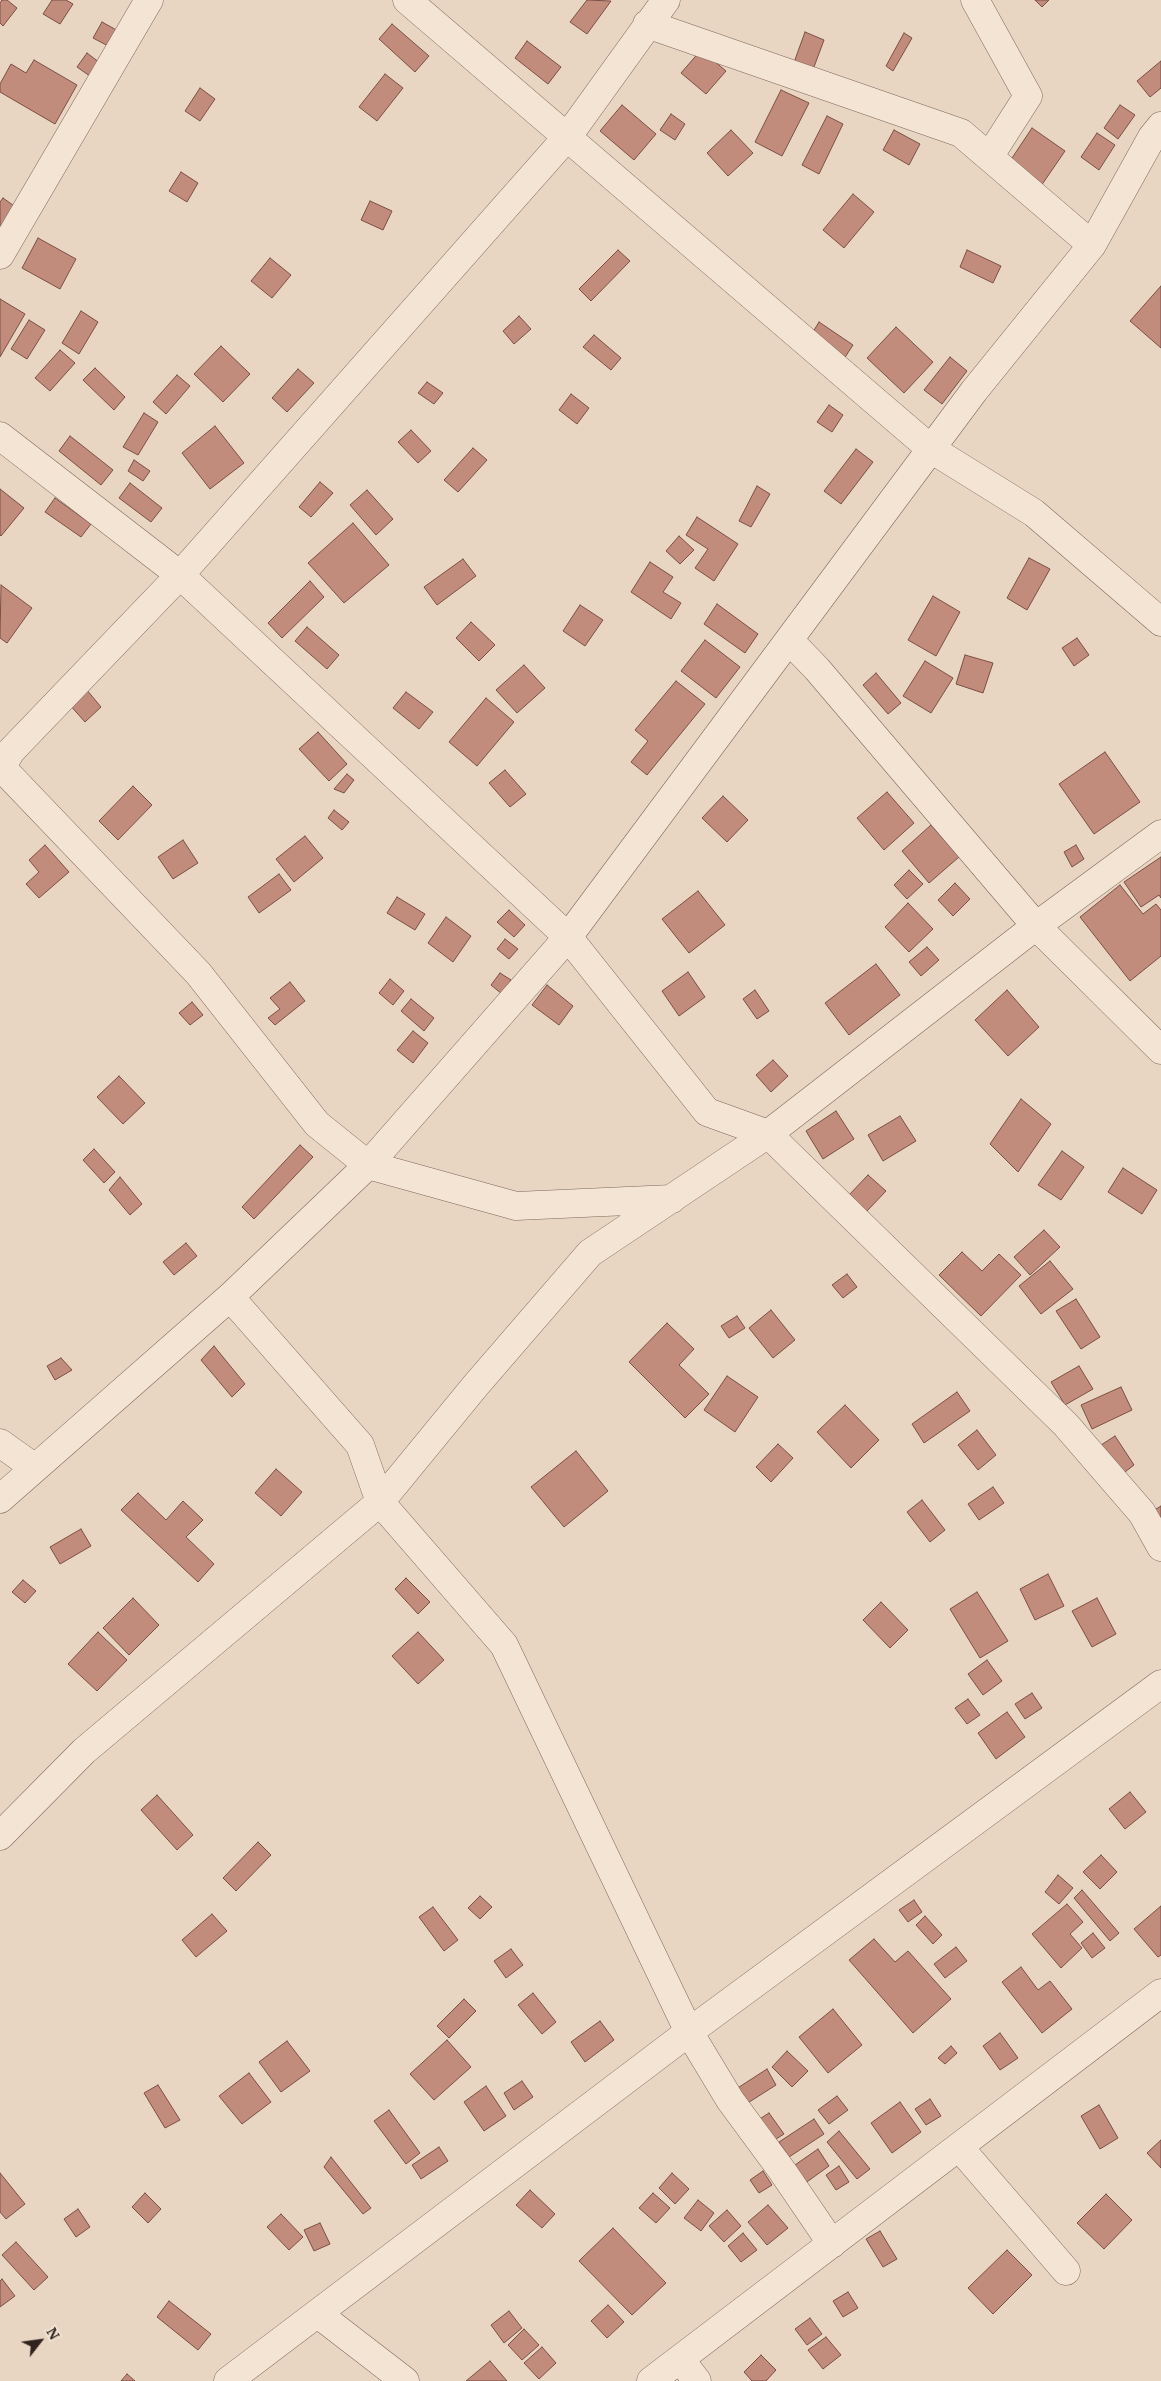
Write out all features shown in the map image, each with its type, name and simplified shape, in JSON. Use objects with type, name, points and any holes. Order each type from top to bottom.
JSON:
[{"type":"street","points":[[0,255],[149,0]]},
{"type":"street","points":[[407,0],[931,449],[1034,513],[1161,622]]},
{"type":"street","points":[[666,0],[568,136],[180,575],[11,751],[1,769],[198,973],[317,1124],[368,1165],[516,1206],[672,1199]]},
{"type":"street","points":[[975,0],[1028,96],[989,157]]},
{"type":"street","points":[[647,24],[961,133],[1092,244]]},
{"type":"street","points":[[0,1499],[230,1297],[368,1165],[568,937],[974,391],[1092,244],[1152,136],[1161,126]]},
{"type":"street","points":[[0,436],[180,575],[568,937],[707,1112],[768,1134],[1066,1425],[1142,1513],[1161,1547]]},
{"type":"street","points":[[788,640],[817,669],[1036,926],[1161,1050]]},
{"type":"street","points":[[0,1836],[84,1751],[380,1502],[476,1385],[590,1253],[768,1134],[1036,926],[1161,834]]},
{"type":"street","points":[[230,1297],[360,1445],[380,1502],[504,1645],[689,2032],[730,2100],[783,2172],[832,2244]]},
{"type":"street","points":[[0,1444],[36,1468]]},
{"type":"street","points":[[228,2381],[689,2032],[1161,1684]]},
{"type":"street","points":[[651,2381],[1161,1993]]},
{"type":"street","points":[[959,2147],[1066,2271]]},
{"type":"street","points":[[318,2314],[405,2381]]},
{"type":"street","points":[[680,2359],[697,2381]]},
{"type":"building","points":[[2,0],[7,0],[17,8],[3,26],[0,23],[0,3]]},
{"type":"building","points":[[52,0],[66,0],[73,4],[60,24],[43,14]]},
{"type":"building","points":[[587,0],[611,1],[587,34],[570,22]]},
{"type":"building","points":[[1035,0],[1049,0],[1042,7]]},
{"type":"building","points":[[102,22],[120,32],[112,48],[93,38]]},
{"type":"building","points":[[392,24],[429,56],[415,72],[379,39]]},
{"type":"building","points":[[805,32],[824,40],[811,75],[792,68]]},
{"type":"building","points":[[904,33],[912,38],[893,71],[886,66]]},
{"type":"building","points":[[527,41],[561,67],[548,84],[515,58]]},
{"type":"building","points":[[701,50],[726,71],[706,94],[681,73]]},
{"type":"building","points":[[87,53],[104,66],[94,79],[77,67]]},
{"type":"building","points":[[34,60],[77,85],[55,124],[0,92],[0,84],[11,64],[26,73]]},
{"type":"building","points":[[1161,61],[1161,88],[1150,97],[1137,81]]},
{"type":"building","points":[[385,74],[403,88],[377,121],[359,107]]},
{"type":"building","points":[[200,88],[215,99],[200,121],[185,111]]},
{"type":"building","points":[[781,90],[809,103],[782,156],[755,142]]},
{"type":"building","points":[[622,105],[656,134],[634,160],[600,131]]},
{"type":"building","points":[[1120,105],[1135,115],[1118,139],[1104,128]]},
{"type":"building","points":[[671,114],[685,124],[675,140],[660,130]]},
{"type":"building","points":[[827,116],[843,124],[819,174],[802,165]]},
{"type":"building","points":[[1032,128],[1065,151],[1041,186],[1008,164]]},
{"type":"building","points":[[731,130],[753,153],[728,176],[707,153]]},
{"type":"building","points":[[894,130],[920,144],[909,165],[883,150]]},
{"type":"building","points":[[1097,133],[1115,145],[1099,170],[1081,157]]},
{"type":"building","points":[[181,172],[198,183],[187,202],[169,191]]},
{"type":"building","points":[[853,194],[874,212],[844,248],[823,230]]},
{"type":"building","points":[[3,198],[17,208],[0,234],[0,202]]},
{"type":"building","points":[[370,201],[392,211],[383,230],[361,220]]},
{"type":"building","points":[[38,238],[76,259],[60,289],[22,268]]},
{"type":"building","points":[[618,250],[630,261],[591,301],[579,289]]},
{"type":"building","points":[[967,250],[1001,266],[993,283],[960,267]]},
{"type":"building","points":[[270,258],[291,275],[272,298],[251,281]]},
{"type":"building","points":[[1161,286],[1161,348],[1130,321]]},
{"type":"building","points":[[0,299],[25,314],[0,357]]},
{"type":"building","points":[[81,311],[98,322],[79,354],[62,343]]},
{"type":"building","points":[[519,316],[531,329],[514,344],[503,331]]},
{"type":"building","points":[[29,320],[45,330],[27,359],[11,349]]},
{"type":"building","points":[[819,322],[853,345],[840,365],[807,342]]},
{"type":"building","points":[[896,327],[933,362],[904,393],[867,358]]},
{"type":"building","points":[[594,335],[621,358],[611,370],[583,347]]},
{"type":"building","points":[[221,346],[250,374],[223,402],[194,374]]},
{"type":"building","points":[[60,350],[75,363],[50,391],[35,378]]},
{"type":"building","points":[[950,357],[967,371],[942,404],[924,390]]},
{"type":"building","points":[[95,368],[125,397],[114,410],[83,380]]},
{"type":"building","points":[[298,369],[314,383],[287,412],[272,398]]},
{"type":"building","points":[[177,375],[190,386],[166,414],[153,402]]},
{"type":"building","points":[[427,382],[443,393],[434,404],[418,393]]},
{"type":"building","points":[[571,394],[589,408],[577,424],[559,410]]},
{"type":"building","points":[[829,405],[843,415],[832,432],[817,422]]},
{"type":"building","points":[[144,413],[158,422],[138,455],[123,447]]},
{"type":"building","points":[[215,426],[244,463],[210,489],[182,453]]},
{"type":"building","points":[[411,430],[431,451],[418,463],[398,442]]},
{"type":"building","points":[[70,436],[113,470],[101,485],[59,451]]},
{"type":"building","points":[[473,448],[487,460],[458,492],[444,480]]},
{"type":"building","points":[[856,449],[873,462],[841,504],[824,491]]},
{"type":"building","points":[[134,460],[150,471],[143,481],[128,471]]},
{"type":"building","points":[[320,482],[333,493],[311,517],[299,507]]},
{"type":"building","points":[[130,483],[162,508],[151,522],[119,498]]},
{"type":"building","points":[[757,486],[770,494],[751,527],[739,521]]},
{"type":"building","points":[[0,489],[24,508],[1,536],[0,535]]},
{"type":"building","points":[[367,490],[393,519],[376,535],[350,505]]},
{"type":"building","points":[[55,498],[91,524],[81,537],[45,512]]},
{"type":"building","points":[[697,517],[738,544],[714,581],[695,568],[708,549],[686,535]]},
{"type":"building","points":[[353,523],[389,565],[344,603],[308,563]]},
{"type":"building","points":[[679,536],[694,550],[680,564],[666,551]]},
{"type":"building","points":[[1029,558],[1050,569],[1027,610],[1007,598]]},
{"type":"building","points":[[463,559],[476,576],[437,605],[424,587]]},
{"type":"building","points":[[650,562],[673,577],[663,592],[681,603],[671,619],[631,592]]},
{"type":"building","points":[[310,581],[324,597],[282,638],[268,623]]},
{"type":"building","points":[[1,585],[32,608],[7,643],[0,638]]},
{"type":"building","points":[[933,596],[960,612],[936,656],[908,640]]},
{"type":"building","points":[[717,604],[758,634],[745,653],[704,624]]},
{"type":"building","points":[[580,605],[603,620],[585,646],[563,631]]},
{"type":"building","points":[[471,622],[495,645],[479,661],[456,638]]},
{"type":"building","points":[[307,627],[339,655],[327,669],[295,641]]},
{"type":"building","points":[[1077,638],[1089,655],[1074,666],[1062,648]]},
{"type":"building","points":[[705,640],[740,667],[716,698],[681,671]]},
{"type":"building","points":[[965,655],[993,663],[983,693],[956,684]]},
{"type":"building","points":[[925,661],[953,678],[931,713],[903,696]]},
{"type":"building","points":[[524,665],[545,688],[517,713],[496,690]]},
{"type":"building","points":[[876,673],[901,703],[888,714],[863,685]]},
{"type":"building","points":[[676,681],[705,704],[647,775],[631,762],[648,741],[635,730]]},
{"type":"building","points":[[86,689],[101,707],[85,722],[69,704]]},
{"type":"building","points":[[406,692],[433,712],[419,729],[393,708]]},
{"type":"building","points":[[486,698],[514,722],[477,766],[449,742]]},
{"type":"building","points":[[318,732],[347,764],[329,781],[299,749]]},
{"type":"building","points":[[1105,752],[1140,802],[1094,834],[1059,784]]},
{"type":"building","points":[[505,770],[526,794],[510,807],[489,783]]},
{"type":"building","points":[[347,774],[354,780],[344,793],[334,789]]},
{"type":"building","points":[[133,786],[152,805],[118,840],[99,821]]},
{"type":"building","points":[[887,792],[914,823],[884,850],[857,818]]},
{"type":"building","points":[[723,796],[748,820],[727,842],[702,818]]},
{"type":"building","points":[[334,810],[349,822],[342,830],[328,818]]},
{"type":"building","points":[[931,825],[959,857],[929,883],[902,851]]},
{"type":"building","points":[[305,836],[323,858],[294,882],[276,859]]},
{"type":"building","points":[[183,840],[198,863],[173,879],[158,857]]},
{"type":"building","points":[[45,845],[69,872],[39,898],[26,884],[39,872],[29,860]]},
{"type":"building","points":[[1076,845],[1084,859],[1072,867],[1064,852]]},
{"type":"building","points":[[1161,857],[1161,898],[1159,895],[1141,907],[1124,882]]},
{"type":"building","points":[[909,870],[923,884],[907,899],[894,885]]},
{"type":"building","points":[[279,874],[291,890],[259,913],[248,897]]},
{"type":"building","points":[[955,883],[970,899],[953,916],[938,900]]},
{"type":"building","points":[[1120,885],[1143,914],[1156,904],[1161,910],[1161,956],[1130,981],[1080,917]]},
{"type":"building","points":[[698,891],[725,925],[689,953],[662,919]]},
{"type":"building","points":[[397,897],[425,914],[415,930],[387,913]]},
{"type":"building","points":[[908,903],[933,929],[909,952],[885,927]]},
{"type":"building","points":[[509,910],[525,925],[514,937],[497,922]]},
{"type":"building","points":[[446,917],[471,936],[453,962],[428,943]]},
{"type":"building","points":[[505,939],[518,949],[509,959],[497,949]]},
{"type":"building","points":[[927,947],[939,960],[921,976],[909,962]]},
{"type":"building","points":[[876,964],[900,995],[849,1035],[825,1003]]},
{"type":"building","points":[[688,972],[705,997],[679,1016],[662,991]]},
{"type":"building","points":[[500,973],[511,980],[502,994],[491,985]]},
{"type":"building","points":[[390,979],[404,991],[393,1005],[379,993]]},
{"type":"building","points":[[290,982],[305,1001],[275,1025],[268,1018],[280,1009],[270,998]]},
{"type":"building","points":[[547,985],[573,1006],[559,1025],[532,1005]]},
{"type":"building","points":[[755,990],[769,1011],[757,1019],[743,999]]},
{"type":"building","points":[[1007,990],[1039,1027],[1008,1056],[975,1020]]},
{"type":"building","points":[[411,999],[434,1018],[424,1031],[401,1011]]},
{"type":"building","points":[[192,1002],[203,1015],[190,1025],[179,1013]]},
{"type":"building","points":[[413,1031],[428,1043],[413,1063],[397,1050]]},
{"type":"building","points":[[773,1060],[788,1076],[771,1092],[756,1075]]},
{"type":"building","points":[[119,1076],[145,1103],[123,1124],[97,1097]]},
{"type":"building","points":[[1021,1099],[1051,1124],[1018,1172],[990,1144]]},
{"type":"building","points":[[836,1111],[854,1139],[823,1159],[806,1131]]},
{"type":"building","points":[[900,1116],[916,1141],[883,1161],[868,1135]]},
{"type":"building","points":[[300,1145],[313,1157],[254,1219],[242,1207]]},
{"type":"building","points":[[94,1149],[115,1172],[104,1183],[83,1160]]},
{"type":"building","points":[[1062,1151],[1084,1167],[1061,1200],[1038,1185]]},
{"type":"building","points":[[1123,1168],[1157,1190],[1142,1214],[1108,1192]]},
{"type":"building","points":[[868,1175],[886,1191],[867,1211],[849,1195]]},
{"type":"building","points":[[120,1177],[142,1204],[130,1215],[109,1190]]},
{"type":"building","points":[[1044,1230],[1060,1247],[1030,1275],[1014,1257]]},
{"type":"building","points":[[186,1243],[197,1256],[174,1275],[163,1262]]},
{"type":"building","points":[[962,1252],[982,1271],[999,1254],[1021,1275],[981,1316],[939,1275]]},
{"type":"building","points":[[1050,1261],[1073,1289],[1041,1314],[1019,1286]]},
{"type":"building","points":[[847,1274],[857,1287],[843,1298],[832,1285]]},
{"type":"building","points":[[1076,1299],[1100,1337],[1081,1349],[1056,1311]]},
{"type":"building","points":[[771,1310],[795,1340],[773,1358],[749,1328]]},
{"type":"building","points":[[737,1316],[745,1328],[729,1338],[721,1326]]},
{"type":"building","points":[[667,1323],[694,1349],[679,1365],[709,1394],[685,1418],[629,1362]]},
{"type":"building","points":[[214,1346],[245,1384],[232,1397],[201,1360]]},
{"type":"building","points":[[61,1358],[72,1370],[55,1380],[47,1366]]},
{"type":"building","points":[[1079,1366],[1093,1389],[1065,1405],[1051,1382]]},
{"type":"building","points":[[727,1376],[758,1397],[735,1432],[704,1410]]},
{"type":"building","points":[[1121,1387],[1132,1410],[1092,1429],[1081,1405]]},
{"type":"building","points":[[957,1392],[970,1411],[924,1443],[912,1424]]},
{"type":"building","points":[[845,1405],[879,1440],[851,1468],[817,1432]]},
{"type":"building","points":[[977,1430],[996,1455],[978,1470],[958,1445]]},
{"type":"building","points":[[1115,1436],[1134,1465],[1121,1475],[1101,1445]]},
{"type":"building","points":[[778,1444],[793,1458],[771,1482],[756,1467]]},
{"type":"building","points":[[576,1451],[608,1491],[564,1527],[531,1487]]},
{"type":"building","points":[[276,1469],[302,1492],[281,1516],[255,1493]]},
{"type":"building","points":[[993,1487],[1004,1503],[979,1520],[968,1504]]},
{"type":"building","points":[[138,1493],[166,1520],[183,1501],[203,1520],[186,1537],[214,1564],[198,1582],[121,1510]]},
{"type":"building","points":[[922,1500],[945,1530],[930,1542],[907,1512]]},
{"type":"building","points":[[1161,1506],[1161,1524],[1153,1511]]},
{"type":"building","points":[[81,1529],[91,1546],[60,1564],[50,1547]]},
{"type":"building","points":[[1048,1574],[1064,1606],[1035,1620],[1020,1589]]},
{"type":"building","points":[[406,1578],[430,1602],[418,1614],[395,1589]]},
{"type":"building","points":[[23,1580],[36,1591],[25,1603],[12,1592]]},
{"type":"building","points":[[977,1592],[1008,1641],[980,1658],[950,1609]]},
{"type":"building","points":[[133,1598],[159,1625],[129,1655],[103,1628]]},
{"type":"building","points":[[1097,1598],[1116,1634],[1092,1647],[1072,1611]]},
{"type":"building","points":[[881,1602],[908,1630],[890,1648],[863,1620]]},
{"type":"building","points":[[98,1632],[127,1660],[97,1691],[68,1664]]},
{"type":"building","points":[[418,1632],[444,1660],[418,1684],[392,1656]]},
{"type":"building","points":[[987,1660],[1002,1681],[983,1695],[968,1674]]},
{"type":"building","points":[[1032,1693],[1042,1708],[1025,1719],[1015,1704]]},
{"type":"building","points":[[968,1699],[980,1715],[967,1724],[955,1708]]},
{"type":"building","points":[[1007,1712],[1025,1737],[996,1759],[978,1733]]},
{"type":"building","points":[[1130,1792],[1146,1812],[1125,1829],[1109,1809]]},
{"type":"building","points":[[157,1795],[193,1835],[177,1850],[141,1810]]},
{"type":"building","points":[[258,1842],[271,1855],[236,1891],[223,1878]]},
{"type":"building","points":[[1101,1855],[1117,1872],[1100,1889],[1083,1872]]},
{"type":"building","points":[[1058,1875],[1073,1888],[1059,1904],[1045,1892]]},
{"type":"building","points":[[1082,1890],[1119,1933],[1110,1941],[1074,1898]]},
{"type":"building","points":[[480,1896],[492,1907],[480,1919],[468,1908]]},
{"type":"building","points":[[914,1900],[922,1912],[908,1922],[899,1910]]},
{"type":"building","points":[[1067,1904],[1083,1922],[1070,1934],[1082,1948],[1061,1968],[1032,1934]]},
{"type":"building","points":[[1161,1906],[1161,1955],[1158,1957],[1134,1929]]},
{"type":"building","points":[[433,1907],[458,1940],[444,1951],[419,1917]]},
{"type":"building","points":[[212,1914],[227,1931],[196,1957],[182,1940]]},
{"type":"building","points":[[925,1916],[942,1935],[933,1944],[916,1925]]},
{"type":"building","points":[[1093,1933],[1105,1948],[1092,1958],[1081,1943]]},
{"type":"building","points":[[874,1939],[895,1962],[908,1951],[951,1999],[913,2033],[849,1960]]},
{"type":"building","points":[[956,1947],[967,1961],[945,1978],[934,1964]]},
{"type":"building","points":[[511,1949],[523,1965],[506,1978],[494,1961]]},
{"type":"building","points":[[1021,1967],[1038,1990],[1050,1981],[1072,2009],[1042,2033],[1002,1982]]},
{"type":"building","points":[[533,1993],[556,2022],[542,2034],[518,2005]]},
{"type":"building","points":[[464,1999],[476,2011],[449,2038],[437,2026]]},
{"type":"building","points":[[833,2009],[862,2045],[828,2073],[799,2037]]},
{"type":"building","points":[[600,2021],[614,2040],[585,2062],[571,2042]]},
{"type":"building","points":[[1000,2033],[1018,2058],[1000,2070],[983,2046]]},
{"type":"building","points":[[447,2040],[471,2067],[434,2100],[410,2074]]},
{"type":"building","points":[[287,2041],[310,2071],[281,2092],[259,2062]]},
{"type":"building","points":[[951,2046],[957,2053],[945,2064],[938,2058]]},
{"type":"building","points":[[787,2051],[808,2071],[792,2087],[772,2067]]},
{"type":"building","points":[[767,2069],[776,2085],[743,2106],[733,2091]]},
{"type":"building","points":[[249,2073],[271,2102],[242,2124],[219,2096]]},
{"type":"building","points":[[522,2081],[533,2097],[514,2110],[504,2093]]},
{"type":"building","points":[[158,2085],[180,2120],[165,2128],[144,2093]]},
{"type":"building","points":[[486,2086],[506,2116],[484,2131],[464,2102]]},
{"type":"building","points":[[837,2096],[848,2110],[829,2124],[818,2110]]},
{"type":"building","points":[[930,2099],[941,2116],[926,2125],[915,2109]]},
{"type":"building","points":[[900,2102],[921,2132],[892,2153],[871,2123]]},
{"type":"building","points":[[1099,2105],[1118,2138],[1100,2149],[1081,2116]]},
{"type":"building","points":[[389,2110],[420,2153],[406,2164],[374,2121]]},
{"type":"building","points":[[769,2113],[784,2134],[768,2144],[755,2122]]},
{"type":"building","points":[[814,2119],[824,2134],[789,2157],[779,2142]]},
{"type":"building","points":[[839,2131],[870,2169],[857,2179],[827,2142]]},
{"type":"building","points":[[1161,2140],[1161,2168],[1147,2153]]},
{"type":"building","points":[[439,2147],[448,2161],[421,2179],[412,2165]]},
{"type":"building","points":[[818,2149],[829,2166],[804,2184],[792,2167]]},
{"type":"building","points":[[331,2157],[371,2208],[363,2214],[324,2167]]},
{"type":"building","points":[[839,2166],[849,2182],[836,2190],[826,2175]]},
{"type":"building","points":[[763,2171],[772,2185],[759,2193],[750,2180]]},
{"type":"building","points":[[0,2173],[25,2204],[6,2219],[0,2212]]},
{"type":"building","points":[[672,2173],[689,2189],[675,2204],[659,2188]]},
{"type":"building","points":[[530,2190],[555,2214],[542,2228],[516,2205]]},
{"type":"building","points":[[145,2193],[161,2209],[148,2223],[132,2207]]},
{"type":"building","points":[[653,2193],[670,2208],[656,2223],[639,2208]]},
{"type":"building","points":[[1106,2194],[1132,2220],[1104,2249],[1077,2223]]},
{"type":"building","points":[[698,2200],[714,2213],[701,2231],[684,2218]]},
{"type":"building","points":[[768,2205],[788,2228],[767,2245],[748,2222]]},
{"type":"building","points":[[78,2209],[90,2227],[76,2237],[64,2219]]},
{"type":"building","points":[[727,2210],[741,2226],[724,2242],[709,2226]]},
{"type":"building","points":[[281,2214],[303,2237],[289,2250],[267,2227]]},
{"type":"building","points":[[320,2223],[330,2244],[314,2251],[304,2230]]},
{"type":"building","points":[[613,2228],[666,2283],[632,2315],[579,2261]]},
{"type":"building","points":[[880,2231],[897,2259],[883,2267],[866,2239]]},
{"type":"building","points":[[743,2233],[757,2250],[741,2262],[728,2246]]},
{"type":"building","points":[[16,2242],[48,2277],[34,2290],[2,2255]]},
{"type":"building","points":[[1007,2250],[1032,2275],[993,2314],[968,2288]]},
{"type":"building","points":[[2,2279],[15,2296],[0,2307],[0,2281]]},
{"type":"building","points":[[848,2292],[858,2308],[843,2317],[833,2301]]},
{"type":"building","points":[[169,2301],[211,2334],[198,2350],[157,2317]]},
{"type":"building","points":[[608,2305],[624,2322],[607,2338],[591,2321]]},
{"type":"building","points":[[509,2311],[522,2328],[504,2343],[491,2325]]},
{"type":"building","points":[[810,2318],[822,2334],[807,2345],[795,2329]]},
{"type":"building","points":[[524,2329],[539,2345],[522,2360],[508,2345]]},
{"type":"building","points":[[826,2337],[841,2355],[823,2369],[808,2350]]},
{"type":"building","points":[[542,2347],[556,2363],[539,2379],[524,2363]]},
{"type":"building","points":[[761,2355],[776,2370],[766,2381],[752,2381],[744,2372]]},
{"type":"building","points":[[490,2361],[507,2381],[466,2381]]},
{"type":"building","points":[[127,2374],[135,2381],[121,2381]]}]
